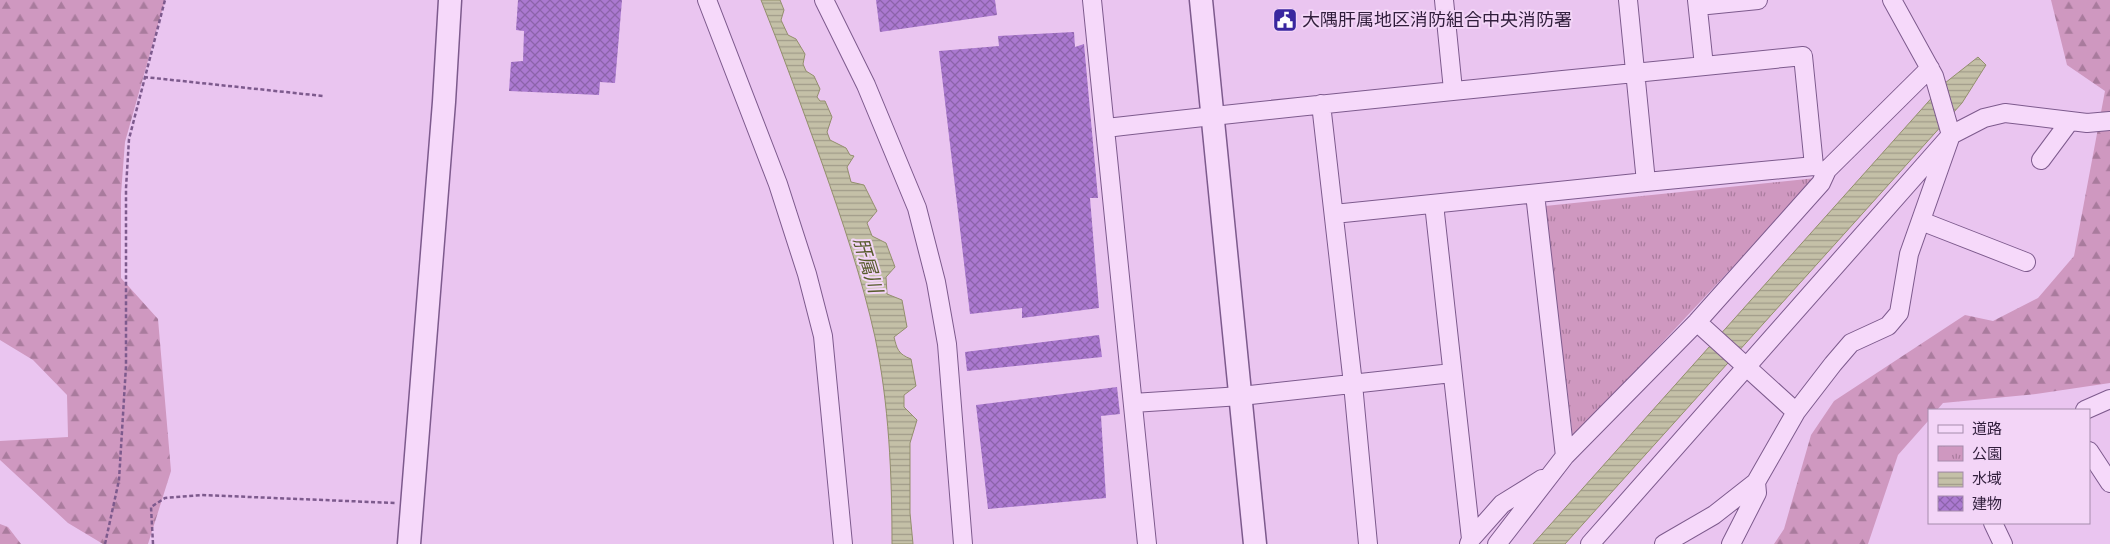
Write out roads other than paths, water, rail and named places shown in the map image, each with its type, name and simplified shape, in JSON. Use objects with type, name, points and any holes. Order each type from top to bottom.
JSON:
[{"type":"street","points":[[409,544],[444,102],[450,0]]},
{"type":"street","points":[[707,0],[778,184],[807,274],[823,336],[843,544]]},
{"type":"street","points":[[824,0],[866,85],[917,208],[936,282],[947,344],[964,544]]},
{"type":"street","points":[[1092,0],[1147,544]]},
{"type":"street","points":[[1201,0],[1256,544]]},
{"type":"street","points":[[1444,0],[1453,90]]},
{"type":"street","points":[[1628,0],[1646,182]]},
{"type":"street","points":[[1704,66],[1697,3],[1758,0]]},
{"type":"street","points":[[1664,544],[1714,516],[1756,482],[1796,412],[1833,364],[1852,343],[1888,326],[1899,312],[1909,254],[1950,131],[1932,72],[1892,0]]},
{"type":"street","points":[[1106,128],[1453,90],[1803,56],[1821,168],[1821,183],[1703,328],[1565,456],[1498,544]]},
{"type":"street","points":[[1334,214],[1646,182],[1821,168],[1932,72]]},
{"type":"street","points":[[1322,104],[1353,384],[1368,544]]},
{"type":"street","points":[[1590,544],[1950,131],[1984,118],[2005,113],[2087,123],[2110,121]]},
{"type":"street","points":[[2041,160],[2070,121]]},
{"type":"street","points":[[1535,194],[1565,456]]},
{"type":"street","points":[[1434,204],[1470,542]]},
{"type":"street","points":[[1921,221],[2026,262]]},
{"type":"street","points":[[1703,328],[1796,412]]},
{"type":"street","points":[[1133,403],[1241,396],[1452,373]]},
{"type":"street","points":[[2087,409],[2110,399]]},
{"type":"street","points":[[2090,452],[2110,483]]},
{"type":"street","points":[[1470,542],[1502,504],[1552,472]]},
{"type":"street","points":[[1731,544],[1758,493],[1756,482]]},
{"type":"street","points":[[1994,524],[2003,544]]},
{"type":"water","name":"肝属川","points":[[761,0],[780,0],[784,10],[781,20],[788,35],[796,39],[805,54],[803,64],[806,71],[814,76],[820,89],[817,97],[820,101],[825,101],[832,117],[827,132],[830,140],[846,148],[850,155],[854,156],[847,167],[851,182],[864,185],[877,211],[867,223],[872,236],[886,243],[895,267],[886,277],[887,294],[902,300],[907,327],[894,337],[899,351],[911,359],[916,386],[904,395],[904,407],[917,420],[910,443],[910,513],[913,544],[892,544],[890,466],[884,388],[875,337],[858,271],[822,163]]},
{"type":"water","points":[[1978,57],[1986,65],[1962,103],[1565,544],[1533,544],[1945,83]]},
{"type":"place","name":"大隅肝属地区消防組合中央消防署","points":[[1285,20]]}]
